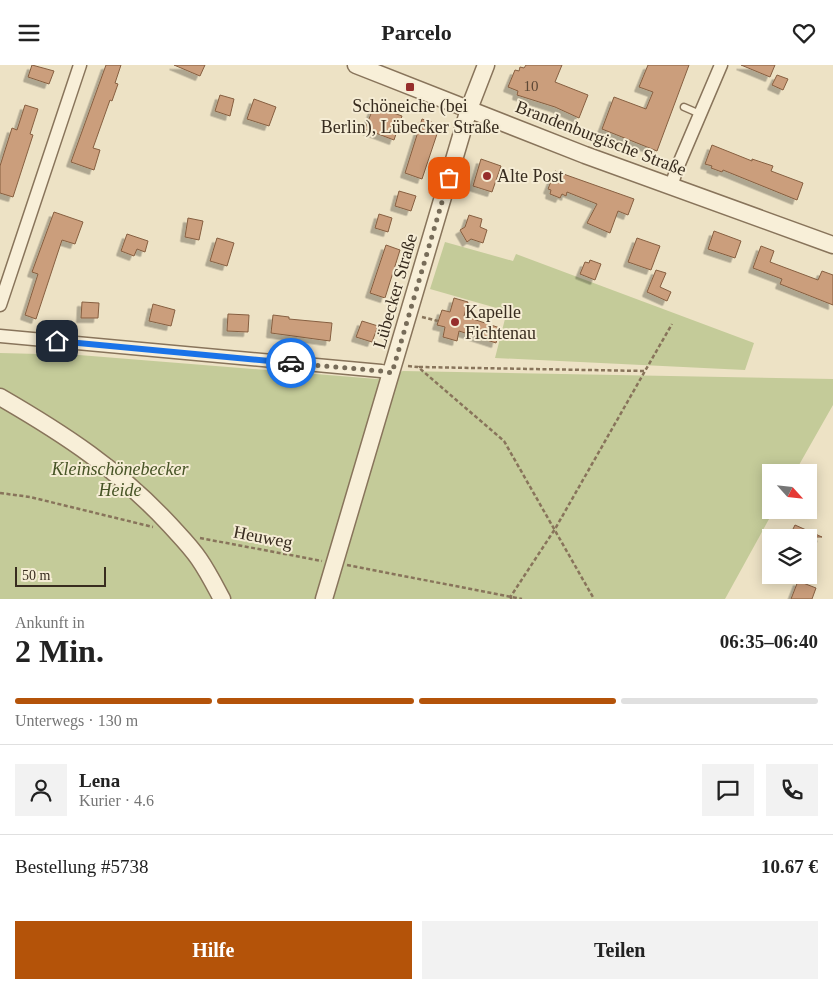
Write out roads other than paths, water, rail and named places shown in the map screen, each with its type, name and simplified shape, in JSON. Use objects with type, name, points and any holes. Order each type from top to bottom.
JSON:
[{"type":"street","points":[[0,305],[80,65]]},
{"type":"street","name":"Brandenburgische Straße","points":[[356,65],[585,155],[833,245]]},
{"type":"street","name":"Lübecker Straße","points":[[324,599],[469,109],[486,65]]},
{"type":"street","points":[[671,186],[678,165],[721,65]]},
{"type":"street","points":[[0,336],[381,371],[393,369]]},
{"type":"street","points":[[0,397],[46,423],[99,459],[158,511],[199,559],[222,599]]},
{"type":"lane","points":[[684,107],[700,114]]},
{"type":"place","name":"Schöneiche (bei Berlin), Lübecker Straße","points":[[410,87]]},
{"type":"place","name":"Alte Post","points":[[487,176]]},
{"type":"place","name":"Kapelle Fichtenau","points":[[455,322]]},
{"type":"park label","name":"Kleinschönebecker Heide","points":[[120,480]]}]
